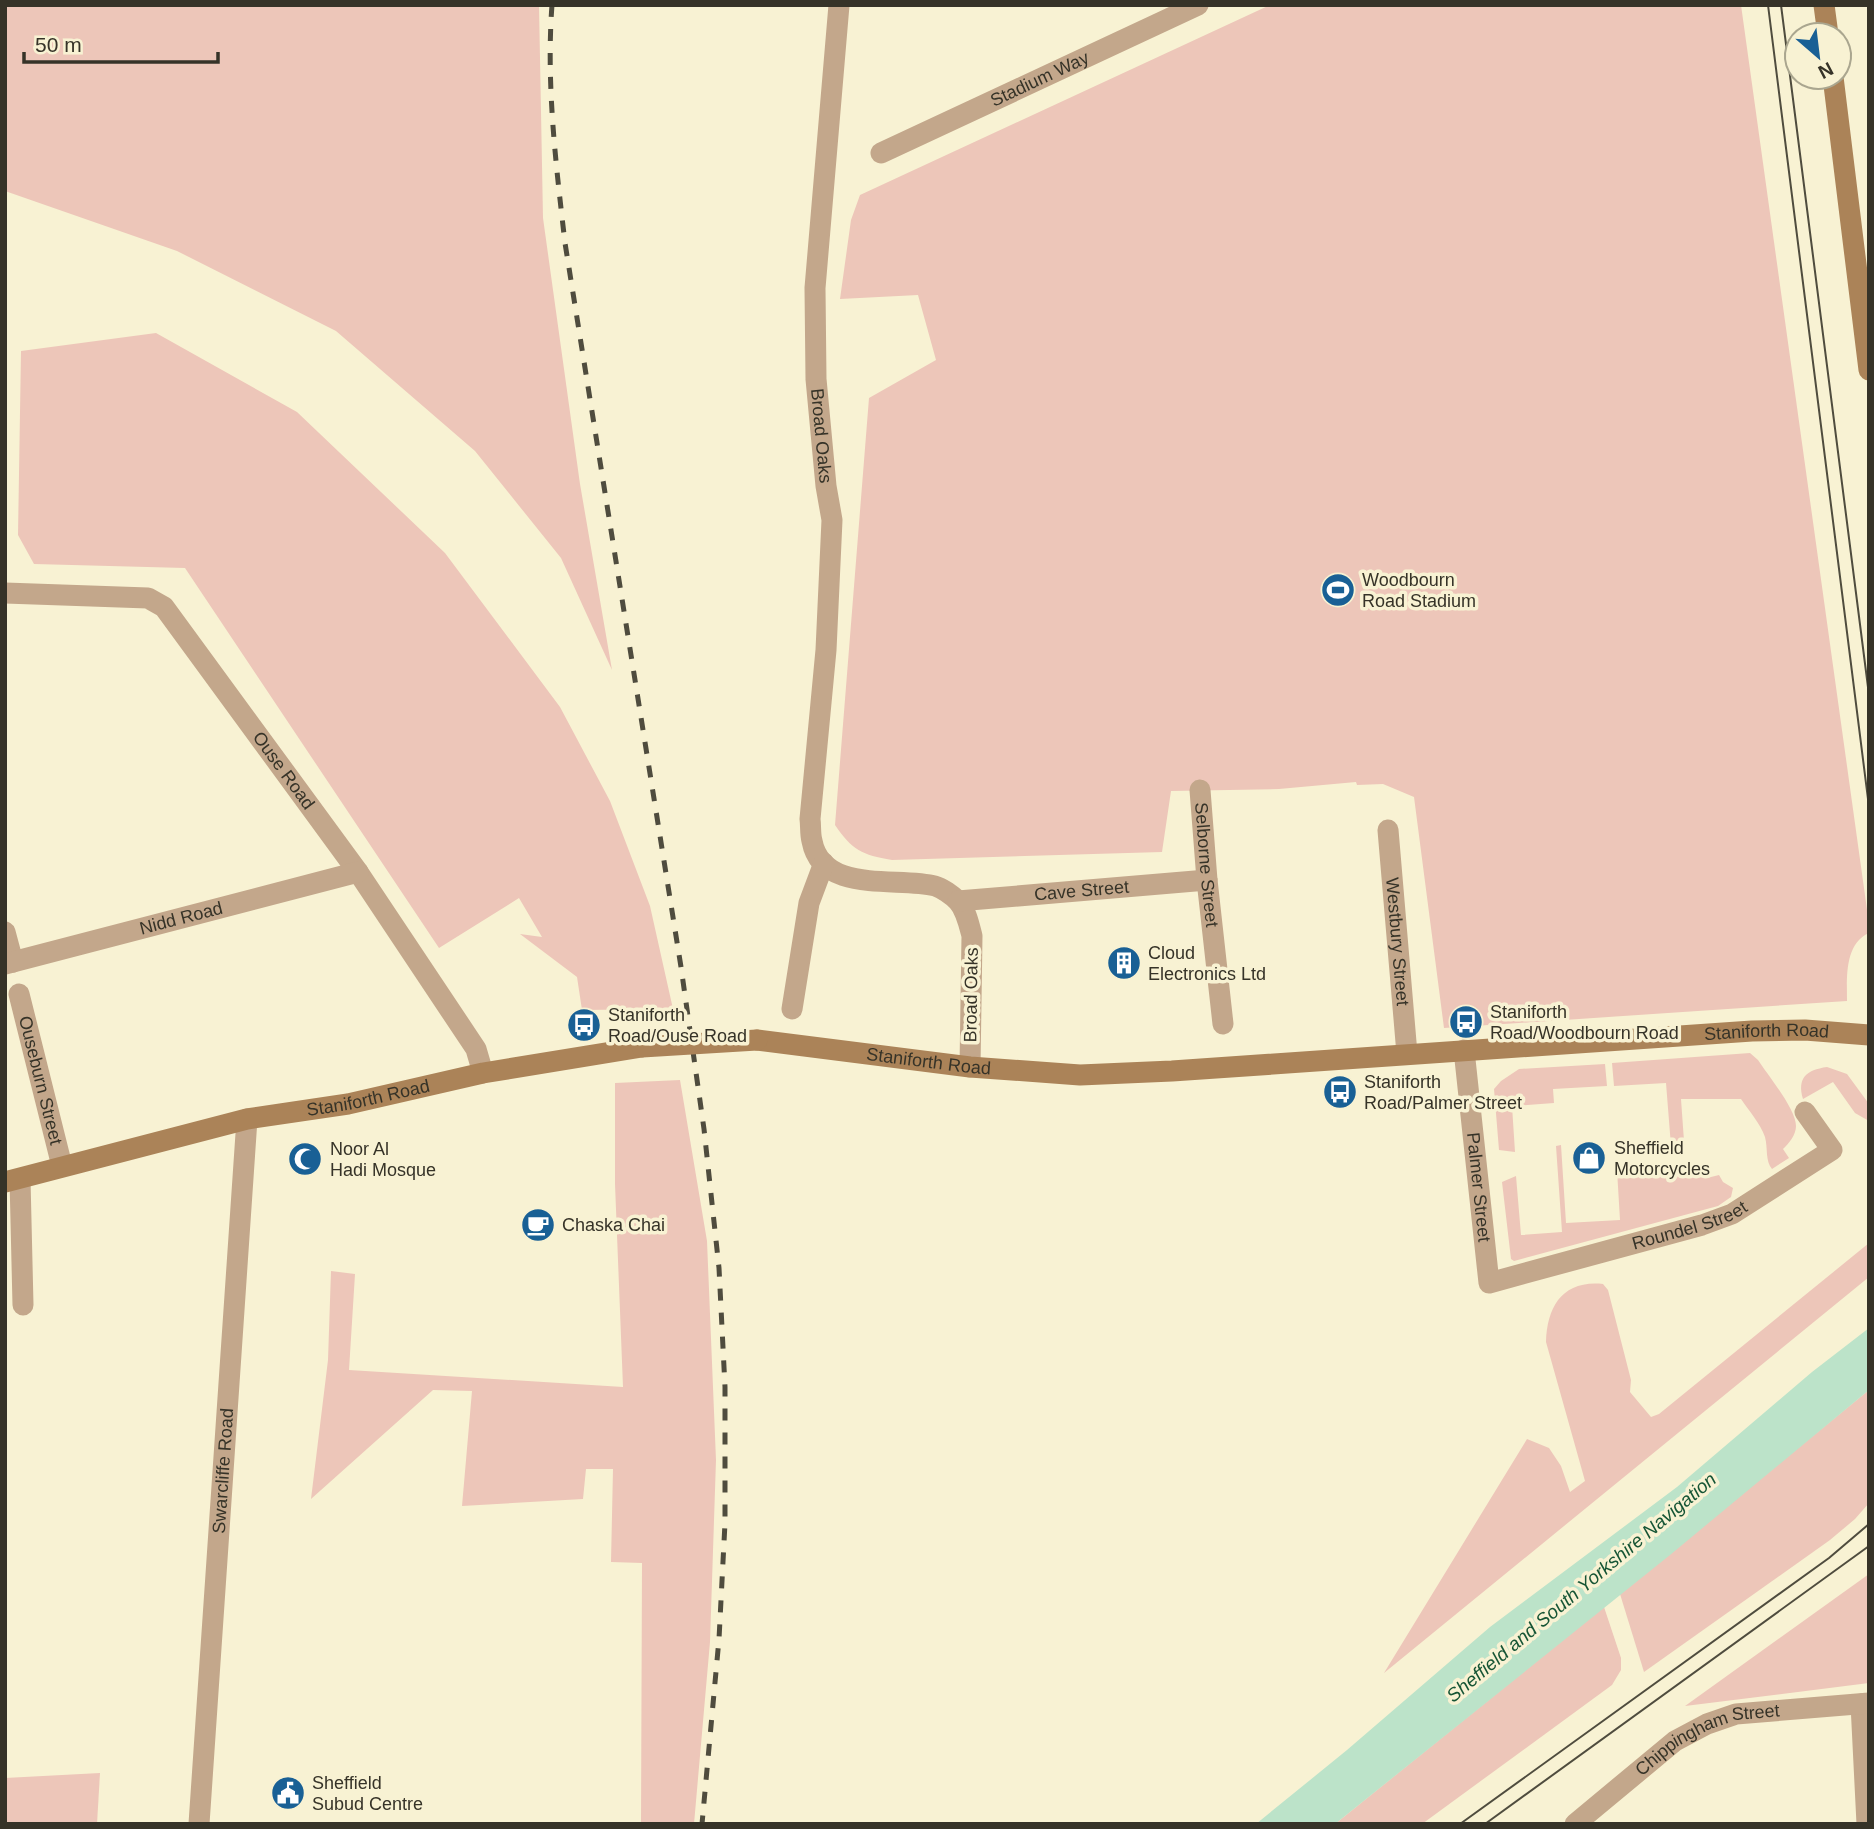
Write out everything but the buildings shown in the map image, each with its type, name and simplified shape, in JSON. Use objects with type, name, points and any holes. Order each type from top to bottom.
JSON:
[{"type":"main road","points":[[1835,91],[1869,370]]},
{"type":"main road","name":"Staniforth Road","points":[[12,1180],[247,1119],[348,1104],[483,1073],[642,1047],[757,1040],[970,1067],[1080,1075],[1752,1031],[1805,1030],[1868,1036]]},
{"type":"street","name":"Broad Oaks","points":[[824,863],[812,842],[810,819],[825,650],[832,520],[826,486],[816,379],[816,288],[839,5]]},
{"type":"street","name":"Stadium Way","points":[[881,153],[1198,5]]},
{"type":"street","name":"Ouse Road","points":[[5,593],[148,598],[164,607],[358,872],[476,1049],[483,1073]]},
{"type":"street","name":"Selborne Street","points":[[1200,790],[1223,1024]]},
{"type":"street","name":"Westbury Street","points":[[1388,831],[1407,1054]]},
{"type":"street","points":[[792,1009],[809,903],[824,863],[842,875],[867,881],[935,886],[958,901]]},
{"type":"street","name":"Nidd Road","points":[[9,963],[358,872]]},
{"type":"street","name":"Cave Street","points":[[958,901],[1207,880]]},
{"type":"street","name":"Broad Oaks","points":[[958,901],[966,915],[972,936],[970,1067]]},
{"type":"street","points":[[5,932],[9,963]]},
{"type":"street","name":"Ouseburn Street","points":[[19,994],[62,1166]]},
{"type":"street","name":"Palmer Street","points":[[1464,1050],[1489,1283]]},
{"type":"street","name":"Roundel Street","points":[[1489,1283],[1702,1225],[1732,1214],[1832,1150],[1805,1112]]},
{"type":"street","name":"Swarcliffe Road","points":[[199,1824],[247,1119]]},
{"type":"street","points":[[12,1180],[23,1305]]},
{"type":"street","points":[[1865,1703],[1867,1824]]},
{"type":"street","name":"Chippingham Street","points":[[1575,1824],[1675,1741],[1707,1724],[1736,1714],[1865,1703]]},
{"type":"shaded area","points":[[5,5],[539,5],[543,218],[580,484],[612,670],[561,558],[475,451],[336,331],[177,251],[5,191]]},
{"type":"shaded area","name":"Woodbourn Road Stadium","points":[[1270,5],[1741,5],[1869,924],[1869,933],[1855,945],[1851,954],[1847,973],[1847,1001],[1444,1028],[1414,797],[1383,784],[1357,785],[1356,782],[1279,789],[1171,791],[1162,852],[892,860],[859,850],[835,825],[869,398],[936,360],[918,295],[840,299],[851,220],[860,195]]},
{"type":"shaded area","points":[[156,333],[297,412],[445,553],[560,707],[610,801],[650,906],[673,1009],[582,1010],[577,977],[520,934],[542,937],[519,898],[439,948],[185,568],[34,564],[18,535],[21,351]]},
{"type":"shaded area","points":[[1750,1053],[1780,1092],[1795,1119],[1795,1133],[1783,1149],[1789,1158],[1772,1169],[1768,1162],[1763,1132],[1741,1099],[1681,1099],[1684,1141],[1671,1146],[1666,1083],[1614,1086],[1612,1063]]},
{"type":"shaded area","points":[[1605,1064],[1607,1086],[1553,1089],[1554,1103],[1512,1106],[1515,1152],[1499,1150],[1494,1089],[1501,1081],[1519,1069]]},
{"type":"shaded area","points":[[1827,1067],[1847,1074],[1869,1104],[1869,1121],[1855,1113],[1833,1082],[1803,1099],[1801,1086],[1805,1076],[1814,1070]]},
{"type":"shaded area","points":[[680,1080],[707,1241],[716,1460],[710,1642],[694,1824],[641,1824],[642,1563],[611,1562],[613,1469],[586,1469],[583,1499],[462,1506],[472,1391],[433,1390],[311,1499],[328,1360],[331,1271],[355,1274],[349,1370],[623,1387],[615,1184],[615,1083]]},
{"type":"shaded area","points":[[1561,1145],[1566,1223],[1620,1220],[1617,1170],[1644,1168],[1654,1175],[1669,1177],[1677,1166],[1691,1165],[1707,1178],[1719,1175],[1723,1182],[1733,1188],[1731,1197],[1718,1206],[1514,1261],[1511,1259],[1502,1182],[1516,1176],[1521,1235],[1562,1232],[1556,1146]]},
{"type":"shaded area","points":[[1869,1243],[1869,1277],[1384,1673],[1527,1439],[1549,1448],[1561,1466],[1570,1492],[1585,1481],[1546,1342],[1550,1317],[1560,1298],[1577,1286],[1589,1284],[1603,1284],[1608,1290],[1631,1380],[1630,1392],[1651,1417],[1659,1414]]},
{"type":"shaded area","points":[[1869,1390],[1869,1503],[1830,1540],[1644,1672],[1620,1594]]},
{"type":"shaded area","points":[[1869,1574],[1869,1683],[1685,1706]]},
{"type":"shaded area","points":[[1604,1607],[1621,1658],[1621,1670],[1612,1685],[1422,1824],[1335,1824]]},
{"type":"shaded area","points":[[100,1773],[97,1824],[5,1824],[5,1778]]},
{"type":"water","name":"Sheffield and South Yorkshire Navigation","points":[[1869,1328],[1869,1390],[1670,1555],[1335,1824],[1256,1824],[1490,1627],[1677,1487],[1812,1372]]},
{"type":"tram line","points":[[1768,5],[1869,807]]},
{"type":"tram line","points":[[1781,5],[1869,695]]},
{"type":"tram line","points":[[1460,1824],[1829,1558],[1869,1524]]},
{"type":"tram line","points":[[1485,1824],[1869,1546]]},
{"type":"railway","points":[[552,5],[551,94],[565,243],[681,967],[704,1129],[719,1268],[725,1387],[725,1523],[719,1639],[702,1824]]},
{"type":"place","name":"Woodbourn Road Stadium","points":[[1338,590]]},
{"type":"place","name":"Cloud Electronics Ltd","points":[[1124,963]]},
{"type":"place","name":"Staniforth Road/Woodbourn Road","points":[[1466,1022]]},
{"type":"place","name":"Staniforth Road/Ouse Road","points":[[584,1025]]},
{"type":"place","name":"Staniforth Road/Palmer Street","points":[[1340,1092]]},
{"type":"place","name":"Sheffield Motorcycles","points":[[1589,1158]]},
{"type":"place","name":"Noor Al Hadi Mosque","points":[[305,1159]]},
{"type":"place","name":"Chaska Chai","points":[[538,1225]]},
{"type":"place","name":"Sheffield Subud Centre","points":[[288,1793]]}]
